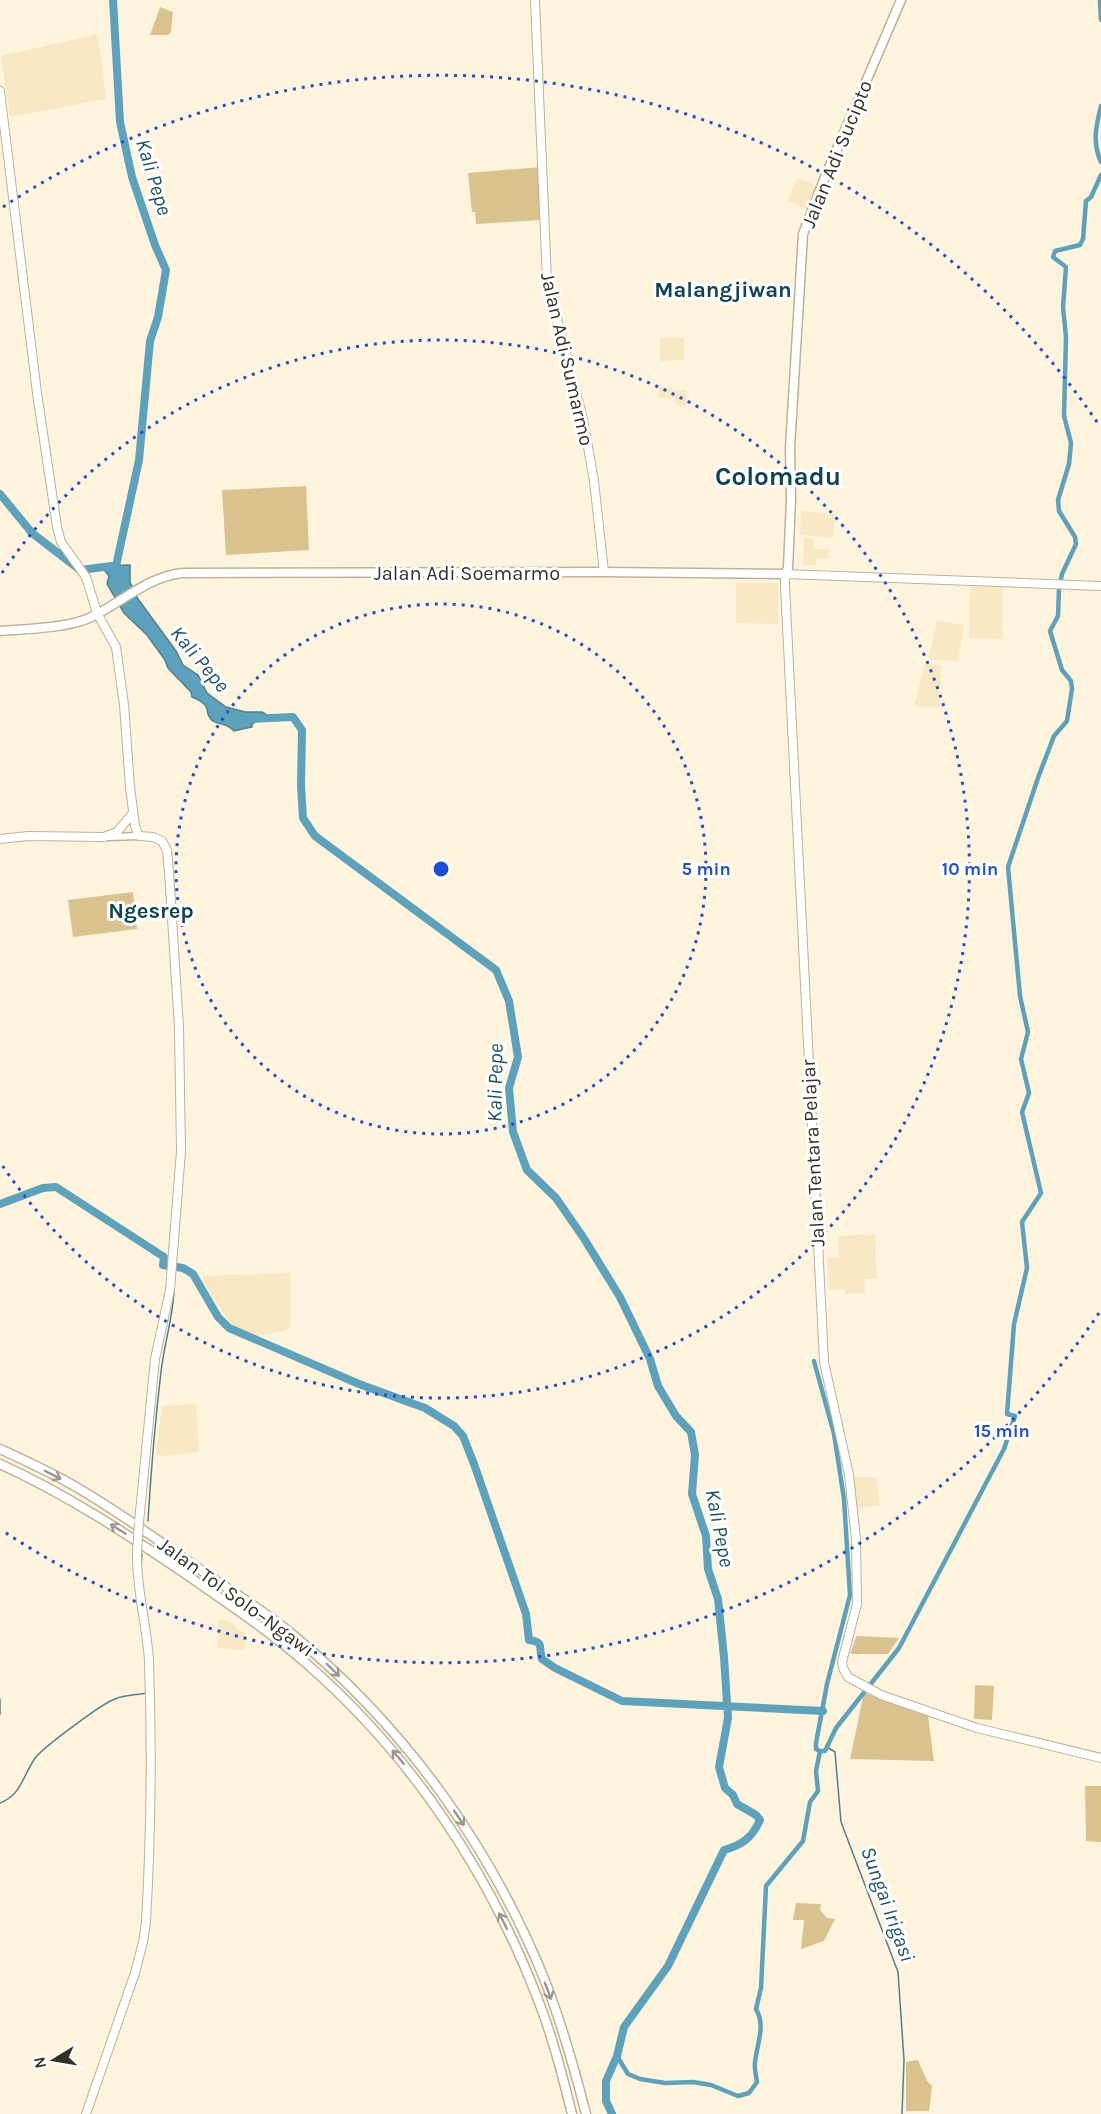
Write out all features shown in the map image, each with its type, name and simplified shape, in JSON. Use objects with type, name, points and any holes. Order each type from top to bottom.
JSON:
[{"type":"highway","name":"Jalan Adi Sucipto","points":[[785,574],[788,568],[791,499],[789,494],[794,360],[805,227],[901,0]]},
{"type":"highway","name":"Jalan Adi Soemarmo","points":[[97,613],[150,583],[182,573],[785,574]]},
{"type":"highway","points":[[0,631],[70,623],[86,619],[97,613]]},
{"type":"highway","name":"Jalan Tol Solo–Ngawi","points":[[0,1449],[71,1484],[145,1531],[290,1632],[375,1710],[440,1790],[474,1840],[504,1893],[549,1993],[572,2060],[586,2114]]},
{"type":"highway","name":"Jalan Tol Solo–Ngawi","points":[[0,1464],[68,1498],[124,1533],[267,1631],[332,1686],[378,1733],[435,1806],[494,1902],[537,1997],[560,2065],[572,2114]]},
{"type":"main road","name":"Jalan Adi Sumarmo","points":[[535,0],[547,281],[583,419],[594,481],[604,573]]},
{"type":"main road","points":[[0,91],[37,393],[57,527],[62,542],[86,577],[97,613],[115,644],[135,826],[139,836],[153,837],[162,841],[166,850],[179,1028],[182,1132],[172,1261],[167,1308],[155,1359],[137,1566],[148,1650],[151,1764],[143,1942],[132,1983],[86,2114]]},
{"type":"main road","points":[[785,574],[1101,586]]},
{"type":"main road","name":"Jalan Adi Sucipto","points":[[785,574],[786,605]]},
{"type":"main road","name":"Jalan Tentara Pelajar","points":[[786,605],[824,1370],[836,1409],[849,1475],[857,1560],[857,1604],[842,1664],[846,1676],[866,1688],[962,1723],[1101,1758]]},
{"type":"main road","points":[[0,839],[28,836],[104,837],[117,832],[133,813]]},
{"type":"street","points":[[104,837],[139,836]]},
{"type":"shaded area","points":[[160,7],[173,12],[171,32],[168,35],[150,35]]},
{"type":"shaded area","points":[[97,34],[106,99],[10,117],[1,56]]},
{"type":"shaded area","points":[[541,167],[541,220],[476,224],[475,212],[472,212],[468,173]]},
{"type":"shaded area","points":[[797,178],[818,186],[807,210],[788,201]]},
{"type":"shaded area","points":[[684,337],[684,360],[660,361],[660,338]]},
{"type":"shaded area","points":[[659,387],[671,387],[671,391],[686,390],[687,405],[676,405],[675,397],[659,398]]},
{"type":"shaded area","points":[[306,486],[309,550],[226,555],[222,490]]},
{"type":"shaded area","points":[[801,511],[835,514],[833,538],[800,535]]},
{"type":"shaded area","points":[[804,538],[814,539],[814,549],[829,549],[829,559],[816,558],[816,565],[803,565]]},
{"type":"shaded area","points":[[736,583],[778,583],[778,624],[736,623]]},
{"type":"shaded area","points":[[970,586],[1003,587],[1003,639],[969,638]]},
{"type":"shaded area","points":[[937,621],[964,625],[958,661],[928,660]]},
{"type":"shaded area","points":[[925,664],[941,665],[939,707],[914,706]]},
{"type":"shaded area","points":[[133,892],[137,929],[73,937],[68,900]]},
{"type":"shaded area","points":[[875,1234],[877,1279],[864,1279],[865,1293],[846,1294],[846,1289],[829,1290],[827,1258],[839,1258],[838,1236]]},
{"type":"shaded area","points":[[290,1273],[291,1327],[284,1331],[257,1336],[238,1330],[230,1323],[203,1281],[203,1276]]},
{"type":"shaded area","points":[[196,1404],[199,1452],[163,1456],[156,1454],[162,1406]]},
{"type":"shaded area","points":[[854,1477],[876,1477],[880,1505],[857,1508]]},
{"type":"shaded area","points":[[219,1620],[227,1620],[245,1634],[245,1650],[217,1648]]},
{"type":"shaded area","points":[[856,1636],[899,1638],[888,1654],[850,1654]]},
{"type":"shaded area","points":[[975,1685],[994,1686],[992,1720],[974,1719]]},
{"type":"shaded area","points":[[864,1693],[928,1716],[934,1761],[850,1759]]},
{"type":"shaded area","points":[[1085,1786],[1101,1786],[1101,1842],[1086,1841]]},
{"type":"shaded area","points":[[796,1903],[821,1904],[820,1910],[827,1918],[835,1919],[824,1941],[801,1949],[804,1920],[793,1920]]},
{"type":"shaded area","points":[[918,2060],[927,2081],[932,2086],[929,2111],[906,2111],[906,2062]]},
{"type":"water","points":[[130,565],[130,582],[138,599],[176,651],[183,665],[198,675],[207,693],[226,707],[245,712],[262,712],[267,715],[252,724],[252,727],[234,731],[210,718],[206,706],[192,697],[191,692],[168,668],[147,635],[124,613],[107,584],[109,576],[101,566]]},
{"type":"waterway","name":"Kali Pepe","points":[[113,0],[120,122],[132,177],[166,270],[158,317],[150,341],[139,460],[116,566],[118,575]]},
{"type":"waterway","points":[[1100,0],[1101,20]]},
{"type":"waterway","points":[[1101,106],[1096,127],[1096,148],[1101,162]]},
{"type":"waterway","points":[[820,1751],[825,1751],[836,1728],[899,1648],[1004,1449],[1015,1416],[1007,1414],[1014,1324],[1027,1268],[1022,1222],[1041,1193],[1022,1112],[1029,1093],[1021,1059],[1028,1032],[1020,996],[1008,867],[1054,736],[1067,721],[1072,689],[1071,681],[1062,670],[1050,631],[1058,616],[1062,574],[1076,544],[1075,537],[1059,511],[1058,500],[1069,464],[1071,443],[1064,416],[1066,337],[1063,307],[1066,267],[1053,257],[1055,251],[1080,245],[1083,239],[1086,201],[1091,197],[1101,175]]},
{"type":"waterway","points":[[0,494],[32,533],[80,570],[112,566]]},
{"type":"waterway","name":"Kali Pepe","points":[[248,719],[293,717],[302,730],[303,818],[315,836],[496,970],[509,1001],[518,1057],[509,1088],[513,1132],[527,1170],[556,1198],[583,1237],[620,1297],[650,1359],[658,1386],[676,1416],[691,1432],[695,1455],[692,1494],[706,1536],[708,1569],[718,1599],[724,1657],[728,1718],[719,1767],[725,1788],[733,1795],[737,1804],[756,1815],[760,1820],[754,1832],[746,1840],[724,1850],[668,1966],[624,2027],[617,2056],[606,2081],[606,2101],[612,2114]]},
{"type":"waterway","points":[[0,1204],[43,1188],[56,1187],[164,1257],[163,1265],[183,1268],[193,1274],[218,1317],[229,1328],[359,1384],[425,1408],[454,1426],[463,1436],[474,1464],[526,1614],[529,1640],[539,1644],[542,1659],[555,1668],[622,1701],[823,1711]]},
{"type":"waterway","points":[[148,1521],[162,1362],[174,1290]]},
{"type":"waterway","points":[[617,2056],[628,2074],[640,2079],[665,2083],[693,2082],[711,2085],[738,2096],[749,2093],[757,2082],[755,2064],[761,2028],[756,2009],[761,1988],[766,1886],[803,1841],[810,1802],[818,1791],[816,1771],[820,1751],[816,1749],[816,1743],[827,1684],[850,1595],[844,1499],[834,1434],[814,1361]]},
{"type":"waterway","points":[[141,1567],[142,1554]]},
{"type":"waterway","points":[[141,1572],[145,1606]]},
{"type":"waterway","points":[[0,1803],[18,1789],[36,1757],[74,1725],[115,1699],[147,1693]]},
{"type":"waterway","points":[[0,1699],[0,1714]]},
{"type":"waterway","name":"Sungai Irigasi","points":[[827,1747],[835,1752],[841,1822],[898,1972],[904,2060],[902,2114]]},
{"type":"district","name":"Malangjiwan","points":[[723,290]]},
{"type":"district","name":"Colomadu","points":[[778,476]]},
{"type":"district","name":"Ngesrep","points":[[151,911]]}]
